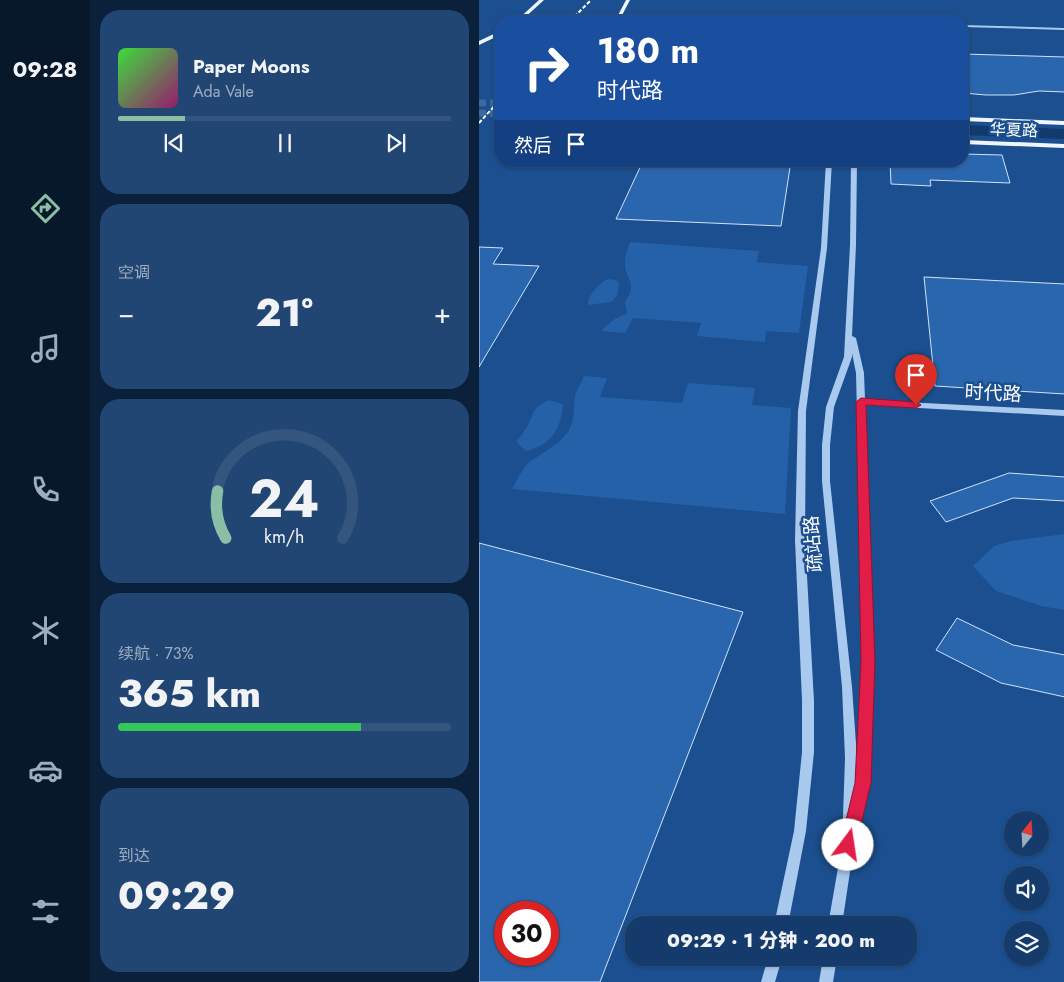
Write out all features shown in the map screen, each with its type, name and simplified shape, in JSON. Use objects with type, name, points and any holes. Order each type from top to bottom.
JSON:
[{"type":"main road","points":[[525,15],[542,0]]},
{"type":"main road","points":[[534,15],[551,0]]},
{"type":"main road","points":[[620,15],[628,0]]},
{"type":"main road","points":[[479,43],[494,36]]},
{"type":"main road","points":[[479,48],[494,41]]},
{"type":"main road","name":"华夏路","points":[[969,119],[1064,123]]},
{"type":"main road","name":"华夏路","points":[[969,142],[1064,146]]},
{"type":"street","points":[[969,26],[1064,29]]},
{"type":"street","name":"疏站路","points":[[783,916],[800,831],[808,752],[808,701],[800,562],[802,411],[824,248],[829,167]]},
{"type":"street","name":"疏站路","points":[[836,916],[848,845],[851,758],[847,688],[826,481],[826,445],[830,407],[848,357],[854,167]]},
{"type":"street","points":[[848,845],[863,783],[868,661],[860,372],[850,328]]},
{"type":"street","name":"时代路","points":[[861,402],[1064,413]]},
{"type":"street","points":[[768,982],[773,966]]},
{"type":"street","points":[[826,982],[829,966]]},
{"type":"shaded area","points":[[630,242],[759,251],[757,262],[808,266],[799,333],[766,331],[765,342],[697,336],[701,323],[633,318],[625,333],[601,331],[613,320],[627,313],[625,302],[631,285],[625,268],[625,262]]},
{"type":"shaded area","points":[[608,279],[616,280],[619,283],[617,296],[611,302],[588,305],[589,298],[594,290]]},
{"type":"shaded area","points":[[584,376],[607,378],[600,397],[682,403],[688,383],[755,388],[752,405],[791,408],[785,514],[512,489],[528,463],[558,443],[568,432],[573,420],[575,395]]},
{"type":"shaded area","points":[[549,400],[563,404],[557,428],[553,435],[542,445],[526,451],[518,444],[517,440],[527,427],[536,408]]},
{"type":"shaded area","points":[[1064,534],[1064,610],[1041,606],[996,591],[973,566],[994,546],[1011,541]]},
{"type":"building","points":[[969,54],[1065,57],[1065,92],[1039,91],[1014,95],[969,94]]},
{"type":"building","points":[[969,154],[1002,155],[1010,183],[930,180],[931,186],[891,184],[890,167],[969,167]]},
{"type":"building","points":[[640,167],[790,167],[781,226],[616,219]]},
{"type":"building","points":[[479,247],[503,248],[493,264],[539,266],[479,367]]},
{"type":"building","points":[[924,277],[1065,284],[1065,394],[935,386]]},
{"type":"building","points":[[1009,473],[1065,477],[1065,501],[1013,498],[946,522],[930,501]]},
{"type":"building","points":[[479,543],[743,612],[600,982],[479,982]]},
{"type":"building","points":[[957,618],[1013,645],[1065,655],[1065,697],[1001,683],[936,650]]},
{"type":"waterway","points":[[969,130],[1065,134]]},
{"type":"tunnel","points":[[479,103],[494,103]]},
{"type":"tunnel","points":[[479,113],[494,114]]},
{"type":"railway","points":[[576,15],[591,0]]},
{"type":"railway","points":[[479,123],[494,107]]},
{"type":"route","points":[[848,845],[863,783],[868,661],[861,402],[916,405]]}]
